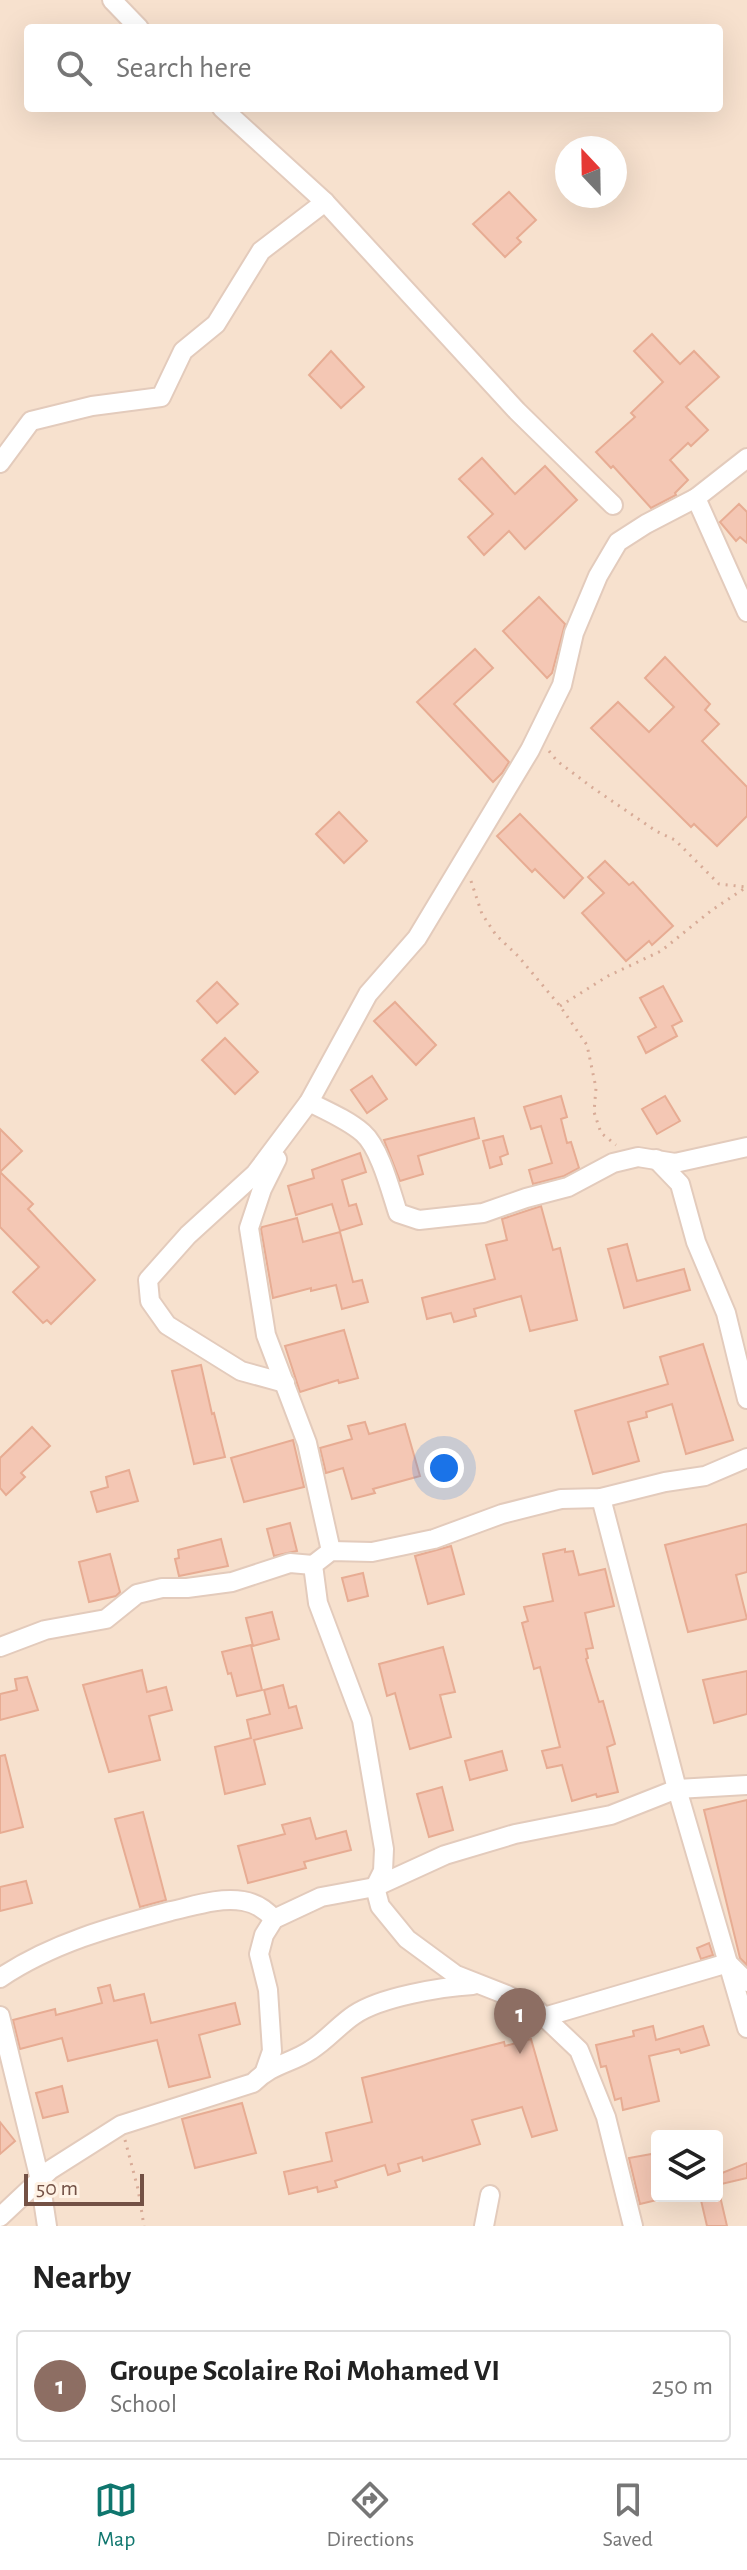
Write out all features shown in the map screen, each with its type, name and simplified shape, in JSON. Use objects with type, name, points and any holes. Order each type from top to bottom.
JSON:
[{"type":"street","points":[[112,0],[135,24]]},
{"type":"street","points":[[226,112],[325,202],[517,411],[613,505]]},
{"type":"street","points":[[0,463],[31,421],[92,406],[161,397],[183,351],[216,324],[261,251],[325,202]]},
{"type":"street","points":[[285,1383],[241,1371],[167,1325],[150,1301],[148,1280],[188,1235],[255,1174],[309,1102],[368,994],[417,938],[465,862],[537,736],[562,685],[574,633],[598,576],[618,542],[696,498],[747,458]]},
{"type":"street","points":[[696,498],[747,612]]},
{"type":"street","points":[[309,1102],[365,1134],[375,1150],[398,1213],[419,1220],[483,1213],[568,1187],[613,1163],[647,1158],[675,1163],[747,1147]]},
{"type":"street","points":[[293,1125],[262,1189],[249,1228],[266,1335],[307,1443],[331,1551]]},
{"type":"street","points":[[647,1158],[680,1184],[696,1242],[726,1313],[747,1399]]},
{"type":"street","points":[[0,1647],[45,1630],[106,1619],[137,1594],[162,1588],[197,1588],[232,1582],[290,1563],[313,1565],[331,1551],[372,1552],[434,1539],[502,1514],[561,1499],[601,1498],[665,1482],[705,1476],[747,1458]]},
{"type":"street","points":[[601,1498],[677,1789],[747,2028]]},
{"type":"street","points":[[313,1565],[318,1603],[362,1720],[384,1849],[383,1871],[375,1887],[380,1906],[407,1939],[456,1975],[538,2011],[579,2050],[606,2117],[633,2226]]},
{"type":"street","points":[[265,2071],[272,2051],[268,1990],[259,1954],[264,1935],[274,1919],[321,1897],[375,1887],[445,1855],[515,1834],[611,1815],[677,1789],[747,1785]]},
{"type":"street","points":[[0,1978],[24,1961],[60,1945],[192,1906],[221,1900],[244,1901],[264,1908],[274,1919]]},
{"type":"street","points":[[728,1963],[747,1982]]},
{"type":"street","points":[[544,2017],[728,1963]]},
{"type":"street","points":[[0,2217],[50,2170],[121,2125],[253,2083],[265,2071],[311,2051],[355,2014],[391,1999],[451,1986],[480,1984]]},
{"type":"street","points":[[0,2016],[40,2180],[47,2226]]},
{"type":"street","points":[[484,2226],[490,2195]]},
{"type":"path","points":[[537,736],[557,761],[656,831],[675,840],[719,884],[746,886]]},
{"type":"path","points":[[465,862],[482,914],[496,935],[560,1006],[587,1045],[596,1088],[594,1112],[601,1133],[622,1151],[647,1158]]},
{"type":"path","points":[[560,1006],[608,976],[661,951],[746,886]]},
{"type":"path","points":[[121,2125],[144,2226]]},
{"type":"shaded area","points":[[0,0],[747,0],[747,2226],[0,2226]]},
{"type":"building","points":[[509,192],[536,220],[517,238],[521,242],[505,257],[473,224]]},
{"type":"building","points":[[652,334],[680,364],[694,351],[719,377],[686,407],[708,430],[670,460],[688,480],[676,495],[651,508],[596,452],[635,417],[631,413],[663,382],[634,351]]},
{"type":"building","points":[[331,351],[364,387],[341,408],[309,375]]},
{"type":"building","points":[[482,458],[515,494],[545,466],[577,500],[525,549],[509,531],[484,555],[468,537],[493,514],[459,479]]},
{"type":"building","points":[[739,504],[747,512],[747,543],[740,537],[736,541],[720,522]]},
{"type":"building","points":[[539,597],[565,624],[552,673],[547,678],[503,631]]},
{"type":"building","points":[[475,649],[493,668],[454,704],[509,762],[493,782],[417,702]]},
{"type":"building","points":[[665,657],[710,704],[705,710],[719,724],[702,741],[747,787],[747,816],[717,846],[694,824],[691,827],[591,728],[618,702],[649,732],[674,707],[645,678]]},
{"type":"building","points":[[339,812],[367,841],[344,863],[316,834]]},
{"type":"building","points":[[520,814],[583,878],[564,898],[535,869],[532,872],[497,836]]},
{"type":"building","points":[[605,861],[629,885],[633,882],[673,926],[652,945],[649,941],[626,961],[582,913],[604,893],[588,877]]},
{"type":"building","points":[[217,982],[238,1004],[217,1023],[197,1001]]},
{"type":"building","points":[[663,986],[682,1021],[672,1026],[677,1036],[646,1053],[638,1037],[656,1027],[640,998]]},
{"type":"building","points":[[395,1002],[436,1045],[416,1065],[374,1021]]},
{"type":"building","points":[[225,1038],[258,1072],[235,1094],[202,1060]]},
{"type":"building","points":[[372,1076],[387,1099],[367,1113],[351,1090]]},
{"type":"building","points":[[561,1096],[567,1117],[561,1119],[567,1143],[571,1142],[579,1168],[564,1176],[533,1184],[529,1170],[552,1163],[541,1126],[531,1129],[524,1107]]},
{"type":"building","points":[[665,1096],[680,1121],[657,1134],[642,1109]]},
{"type":"building","points":[[474,1118],[479,1138],[418,1156],[423,1174],[400,1181],[384,1140]]},
{"type":"building","points":[[0,1129],[22,1151],[0,1172]]},
{"type":"building","points":[[503,1136],[508,1154],[500,1157],[502,1164],[490,1168],[483,1141]]},
{"type":"building","points":[[360,1153],[366,1172],[342,1180],[349,1206],[356,1204],[362,1224],[340,1231],[332,1204],[296,1215],[288,1186],[314,1178],[312,1170]]},
{"type":"building","points":[[0,1172],[33,1204],[28,1209],[95,1280],[51,1324],[47,1320],[43,1323],[13,1292],[39,1267],[0,1227]]},
{"type":"building","points":[[541,1206],[553,1250],[560,1248],[577,1320],[530,1331],[521,1296],[474,1309],[476,1316],[454,1322],[451,1313],[427,1319],[422,1298],[495,1279],[486,1245],[507,1240],[502,1219]]},
{"type":"building","points":[[297,1218],[303,1242],[340,1232],[353,1282],[362,1280],[368,1302],[342,1309],[336,1285],[273,1298],[261,1229]]},
{"type":"building","points":[[627,1244],[637,1281],[684,1269],[690,1290],[624,1308],[608,1249]]},
{"type":"building","points":[[344,1330],[358,1378],[339,1383],[338,1380],[300,1392],[285,1346]]},
{"type":"building","points":[[703,1344],[733,1440],[686,1454],[672,1404],[646,1412],[647,1417],[628,1422],[639,1461],[593,1474],[575,1411],[668,1384],[660,1357]]},
{"type":"building","points":[[201,1365],[225,1457],[194,1464],[172,1371]]},
{"type":"building","points":[[365,1422],[369,1434],[405,1424],[420,1476],[373,1489],[375,1493],[352,1499],[343,1468],[326,1473],[320,1448],[352,1439],[348,1426]]},
{"type":"building","points":[[32,1427],[50,1446],[21,1473],[25,1477],[6,1495],[0,1488],[0,1458]]},
{"type":"building","points":[[293,1440],[304,1487],[244,1502],[231,1458]]},
{"type":"building","points":[[129,1470],[138,1501],[97,1512],[91,1492],[108,1487],[106,1477]]},
{"type":"building","points":[[290,1523],[297,1551],[274,1556],[267,1529]]},
{"type":"building","points":[[747,1524],[747,1572],[736,1575],[747,1619],[688,1632],[665,1545]]},
{"type":"building","points":[[221,1539],[228,1566],[179,1576],[175,1559],[179,1558],[178,1550]]},
{"type":"building","points":[[451,1546],[464,1594],[428,1604],[415,1556]]},
{"type":"building","points":[[565,1549],[565,1552],[573,1551],[579,1575],[605,1569],[614,1606],[585,1613],[593,1648],[586,1649],[586,1659],[599,1702],[603,1701],[615,1744],[607,1747],[618,1792],[572,1801],[562,1765],[547,1768],[542,1751],[560,1747],[540,1667],[534,1669],[522,1623],[528,1621],[524,1607],[553,1601],[543,1554]]},
{"type":"building","points":[[110,1554],[120,1592],[116,1596],[89,1602],[79,1562]]},
{"type":"building","points":[[363,1573],[368,1596],[348,1601],[342,1578]]},
{"type":"building","points":[[272,1612],[279,1639],[253,1646],[246,1618]]},
{"type":"building","points":[[251,1645],[262,1690],[237,1696],[222,1652]]},
{"type":"building","points":[[443,1647],[455,1692],[440,1695],[451,1737],[410,1749],[395,1693],[387,1696],[379,1664]]},
{"type":"building","points":[[142,1670],[147,1692],[166,1687],[172,1710],[149,1716],[160,1760],[109,1772],[83,1685]]},
{"type":"building","points":[[747,1671],[747,1714],[714,1723],[703,1680]]},
{"type":"building","points":[[27,1677],[38,1710],[0,1720],[0,1694],[17,1690],[15,1679]]},
{"type":"building","points":[[283,1685],[289,1708],[296,1706],[302,1728],[254,1740],[265,1784],[225,1794],[215,1747],[251,1738],[247,1720],[270,1714],[264,1690]]},
{"type":"building","points":[[502,1751],[507,1770],[470,1780],[465,1761]]},
{"type":"building","points":[[5,1755],[23,1827],[0,1833],[0,1756]]},
{"type":"building","points":[[442,1787],[453,1830],[429,1837],[417,1794]]},
{"type":"building","points":[[747,1800],[747,1965],[740,1958],[704,1810]]},
{"type":"building","points":[[143,1812],[166,1900],[140,1907],[115,1819]]},
{"type":"building","points":[[310,1818],[316,1839],[346,1831],[351,1850],[304,1862],[306,1868],[248,1883],[238,1846],[285,1834],[282,1825]]},
{"type":"building","points":[[26,1881],[32,1903],[0,1911],[0,1887]]},
{"type":"building","points":[[709,1943],[713,1955],[701,1959],[697,1948]]},
{"type":"building","points":[[110,1985],[114,2001],[144,1994],[151,2023],[235,2003],[240,2024],[199,2035],[210,2077],[169,2087],[157,2040],[68,2061],[62,2038],[20,2049],[13,2020],[55,2009],[56,2015],[102,2003],[98,1988]]},
{"type":"building","points":[[653,2026],[656,2040],[703,2026],[709,2045],[681,2053],[679,2049],[649,2056],[659,2101],[623,2110],[621,2098],[615,2100],[606,2066],[601,2067],[596,2045],[634,2036],[633,2031]]},
{"type":"building","points":[[531,2039],[557,2130],[532,2137],[522,2107],[472,2120],[480,2144],[423,2161],[422,2157],[398,2164],[400,2171],[388,2175],[385,2165],[335,2181],[337,2187],[318,2192],[317,2187],[289,2194],[284,2172],[332,2161],[326,2133],[372,2122],[362,2078],[504,2042],[505,2046]]},
{"type":"building","points":[[62,2086],[68,2112],[43,2118],[36,2093]]},
{"type":"building","points":[[242,2103],[256,2153],[195,2168],[182,2119]]},
{"type":"building","points":[[0,2122],[15,2141],[0,2154]]},
{"type":"building","points":[[651,2154],[651,2201],[640,2204],[629,2158]]},
{"type":"building","points":[[747,2163],[747,2178],[723,2184],[723,2173]]},
{"type":"building","points":[[701,2202],[721,2202],[727,2226],[707,2226]]},
{"type":"place","name":"Groupe Scolaire Roi Mohamed VI","points":[[520,2054]]}]
